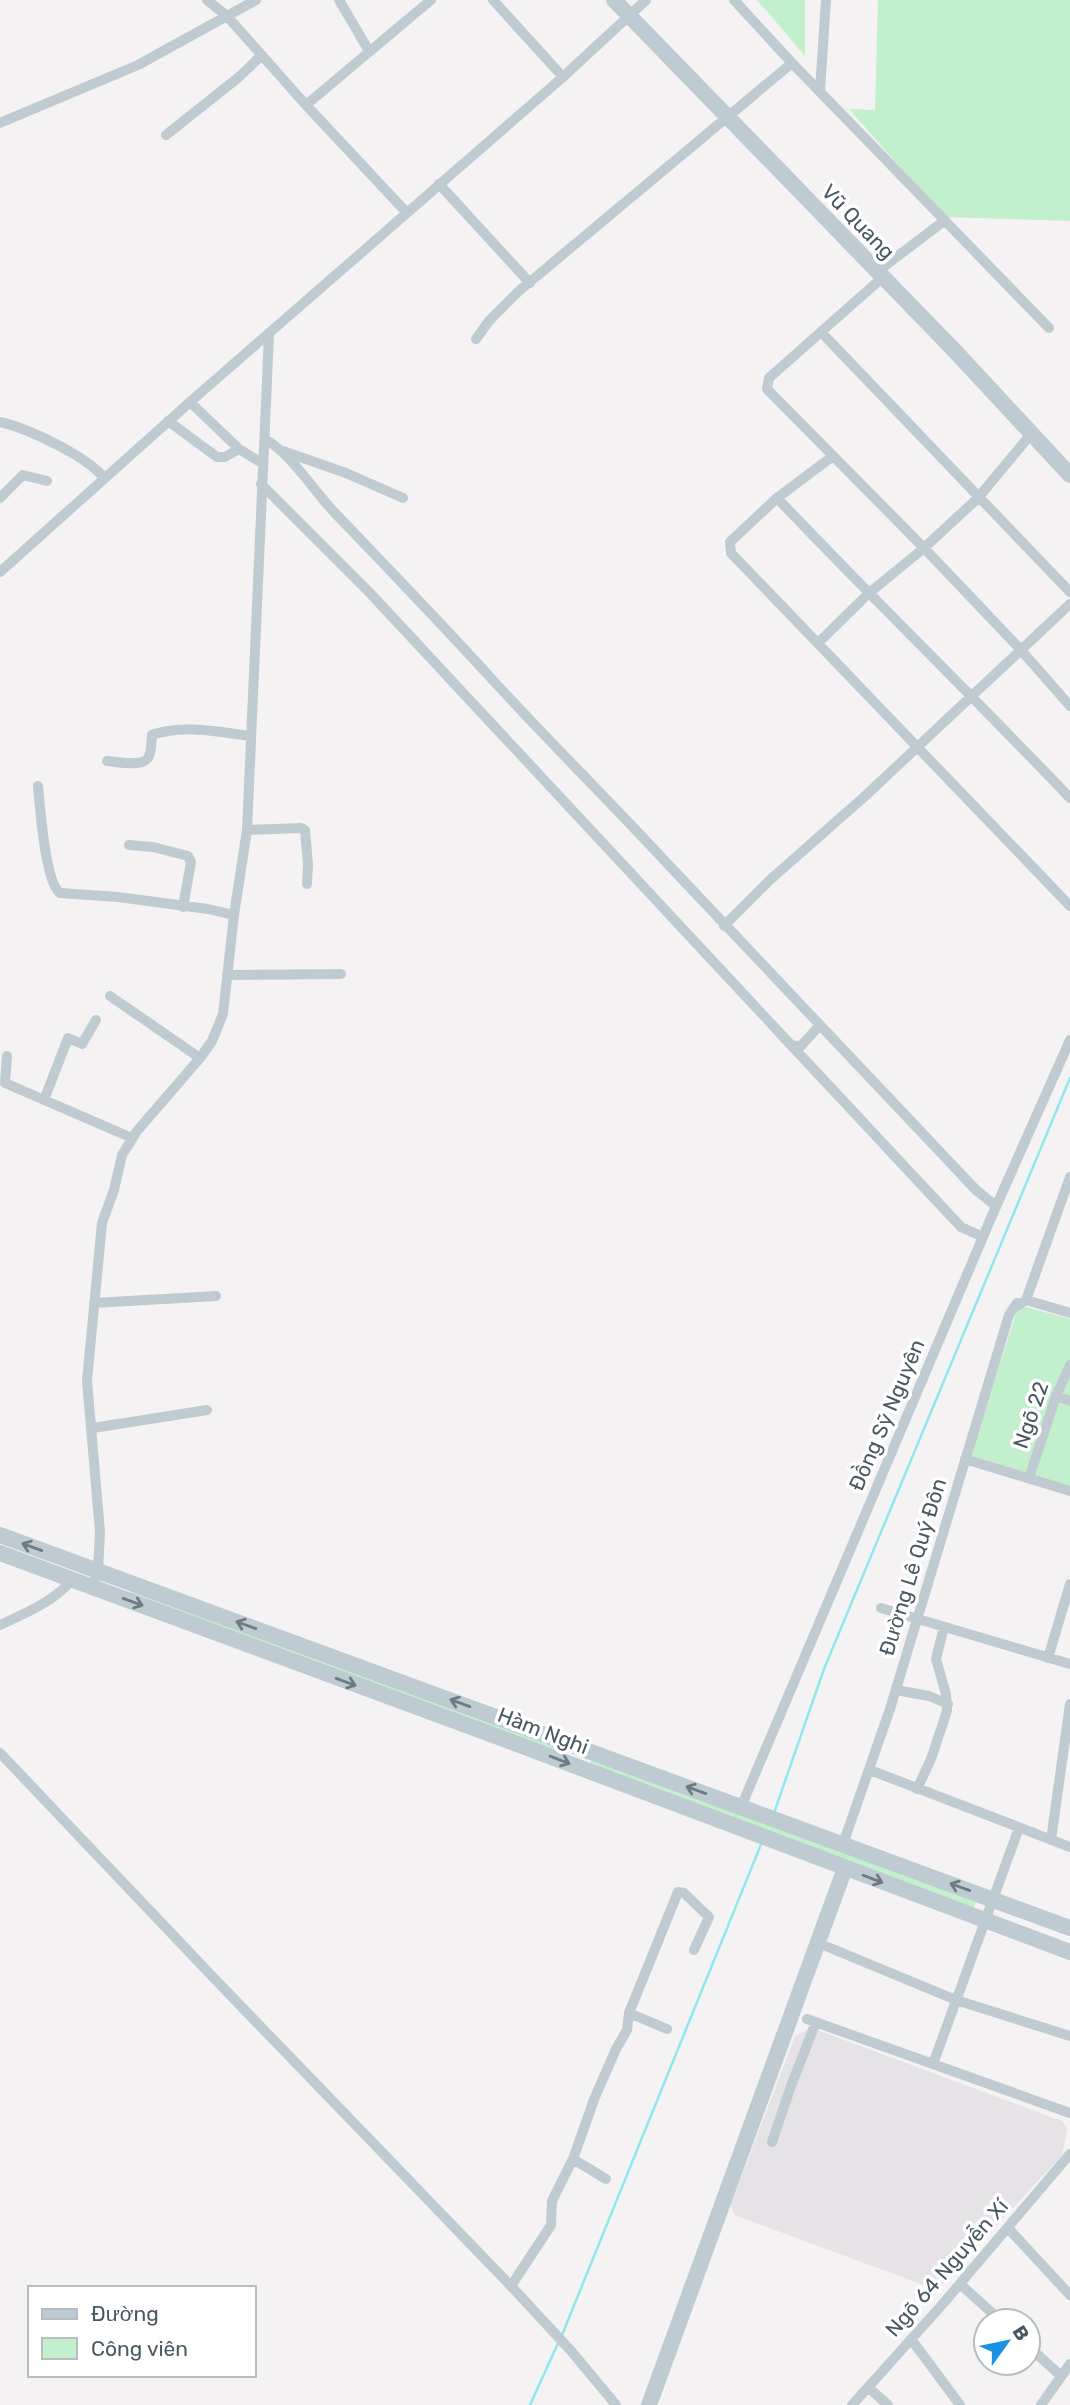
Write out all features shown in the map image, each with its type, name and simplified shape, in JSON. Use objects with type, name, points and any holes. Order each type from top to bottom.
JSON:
[{"type":"main road","name":"Vũ Quang","points":[[614,0],[880,274],[1070,475]]},
{"type":"main road","name":"Hàm Nghi","points":[[0,1535],[1070,1928]]},
{"type":"main road","name":"Hàm Nghi","points":[[0,1553],[1070,1952]]},
{"type":"main road","points":[[649,2405],[845,1868]]},
{"type":"street","points":[[207,0],[227,16],[407,213]]},
{"type":"street","points":[[0,123],[138,65],[256,0]]},
{"type":"street","points":[[339,0],[369,51]]},
{"type":"street","points":[[306,105],[431,0]]},
{"type":"street","points":[[493,0],[563,77]]},
{"type":"street","points":[[0,572],[168,421],[563,77],[646,0]]},
{"type":"street","points":[[734,0],[792,64],[1049,328]]},
{"type":"street","points":[[820,92],[826,0]]},
{"type":"street","points":[[166,135],[239,77],[262,55]]},
{"type":"street","points":[[476,339],[500,310],[530,283],[792,64]]},
{"type":"street","points":[[439,184],[530,283]]},
{"type":"street","points":[[944,221],[880,274],[769,378],[766,386],[1021,650],[1070,706]]},
{"type":"street","points":[[821,332],[1070,592]]},
{"type":"street","points":[[93,1588],[98,1572],[100,1532],[87,1381],[102,1223],[114,1190],[122,1155],[132,1138],[200,1058],[212,1041],[223,1014],[247,830],[268,335]]},
{"type":"street","points":[[190,402],[239,449],[262,463]]},
{"type":"street","points":[[168,421],[217,457],[225,457],[239,449]]},
{"type":"street","points":[[0,422],[43,438],[90,465],[104,478]]},
{"type":"street","points":[[818,643],[868,594],[924,548],[978,498],[1031,434]]},
{"type":"street","points":[[265,439],[283,451],[346,473],[403,498]]},
{"type":"street","points":[[283,451],[333,511],[723,926],[975,1189],[996,1206]]},
{"type":"street","points":[[833,456],[777,498],[730,542],[731,553],[1070,906]]},
{"type":"street","points":[[0,498],[23,475],[47,481]]},
{"type":"street","points":[[261,484],[369,592],[797,1045],[961,1227],[983,1237]]},
{"type":"street","points":[[777,498],[1070,798]]},
{"type":"street","points":[[723,926],[1070,604]]},
{"type":"street","points":[[107,761],[145,761],[149,757],[152,735],[164,732],[208,731],[250,736]]},
{"type":"street","points":[[38,786],[44,840],[56,890],[66,895],[118,897],[234,915]]},
{"type":"street","points":[[247,830],[304,830],[308,864],[307,884]]},
{"type":"street","points":[[129,845],[153,847],[188,856],[191,862],[183,907]]},
{"type":"street","points":[[227,975],[341,974]]},
{"type":"street","points":[[110,996],[200,1058]]},
{"type":"street","points":[[44,1100],[68,1038],[82,1044],[96,1020]]},
{"type":"street","points":[[797,1045],[812,1035],[819,1026]]},
{"type":"street","name":"Đồng Sỹ Nguyên","points":[[741,1807],[996,1206],[1070,1040]]},
{"type":"street","points":[[8,1056],[5,1083],[132,1138]]},
{"type":"street","name":"Đường Lê Quý Đôn","points":[[843,1844],[896,1690],[1009,1315],[1017,1303],[1022,1303],[1070,1177]]},
{"type":"street","points":[[94,1303],[216,1296]]},
{"type":"street","points":[[1022,1303],[1070,1313]]},
{"type":"street","name":"Ngõ 22","points":[[1029,1478],[1056,1396],[1070,1365]]},
{"type":"street","points":[[1056,1396],[1070,1401]]},
{"type":"street","points":[[93,1428],[206,1410]]},
{"type":"street","points":[[965,1459],[1070,1491]]},
{"type":"street","points":[[0,1625],[48,1601],[72,1580]]},
{"type":"street","points":[[1048,1658],[1070,1584]]},
{"type":"street","points":[[881,1608],[1070,1664]]},
{"type":"street","points":[[917,1789],[943,1726],[947,1704],[936,1659],[944,1627]]},
{"type":"street","points":[[896,1690],[929,1696],[947,1704]]},
{"type":"street","points":[[1051,1840],[1070,1704]]},
{"type":"street","points":[[0,1753],[511,2286],[616,2405]]},
{"type":"street","points":[[870,1770],[1070,1847]]},
{"type":"street","points":[[933,2064],[1019,1828]]},
{"type":"street","points":[[511,2286],[551,2225],[552,2201],[573,2160],[595,2097],[627,2030],[629,2013],[678,1892],[684,1893],[709,1917],[694,1950]]},
{"type":"street","points":[[828,1947],[956,2000],[1070,2036]]},
{"type":"street","points":[[629,2013],[667,2029]]},
{"type":"street","points":[[772,2142],[812,2021],[1070,2113]]},
{"type":"street","name":"Ngõ 64 Nguyễn Xí","points":[[852,2405],[960,2284],[1070,2154]]},
{"type":"street","points":[[573,2160],[606,2179]]},
{"type":"street","points":[[1007,2228],[1070,2295]]},
{"type":"street","points":[[960,2284],[985,2307]]},
{"type":"street","points":[[911,2339],[960,2405]]},
{"type":"street","points":[[1042,2359],[1061,2376]]},
{"type":"street","points":[[1041,2405],[1070,2364]]},
{"type":"street","points":[[868,2387],[888,2405]]},
{"type":"shaded area","points":[[812,2028],[1062,2121],[1067,2129],[1062,2155],[937,2290],[734,2215],[731,2204],[795,2036]]},
{"type":"green space","points":[[757,0],[805,0],[805,56]]},
{"type":"green space","points":[[878,0],[1070,0],[1070,221],[944,217],[849,109],[875,110]]},
{"type":"green space","points":[[1019,1305],[1070,1319],[1070,1489],[970,1455]]},
{"type":"green space","points":[[131,1590],[566,1751],[564,1757],[129,1596]]},
{"type":"green space","points":[[592,1759],[976,1902],[974,1908],[590,1764]]},
{"type":"waterway","points":[[774,1813],[824,1669],[1070,1078]]},
{"type":"waterway","points":[[562,2335],[762,1842]]},
{"type":"waterway","points":[[530,2405],[559,2341]]}]
